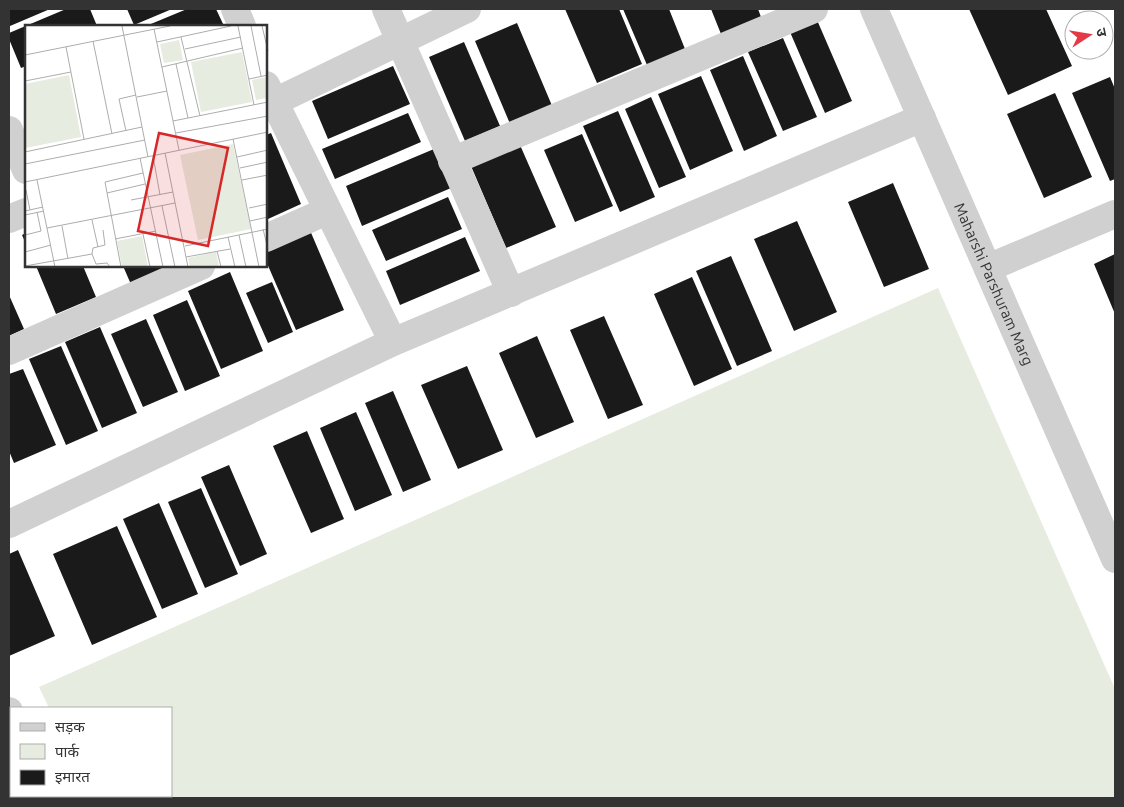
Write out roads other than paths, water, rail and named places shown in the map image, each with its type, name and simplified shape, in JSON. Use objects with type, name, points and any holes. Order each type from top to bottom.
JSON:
[{"type":"street","points":[[235,9],[242,25]]},
{"type":"street","points":[[386,9],[511,293]]},
{"type":"street","points":[[393,342],[269,98],[400,42],[467,9]]},
{"type":"street","points":[[452,161],[814,9]]},
{"type":"street","name":"Maharshi Parshuram Marg","points":[[874,9],[1115,559]]},
{"type":"street","points":[[9,524],[393,342],[922,118]]},
{"type":"street","points":[[9,130],[25,168]]},
{"type":"street","points":[[268,237],[327,211]]},
{"type":"street","points":[[9,219],[25,212]]},
{"type":"street","points":[[988,268],[1115,214]]},
{"type":"street","points":[[9,351],[196,268]]}]
